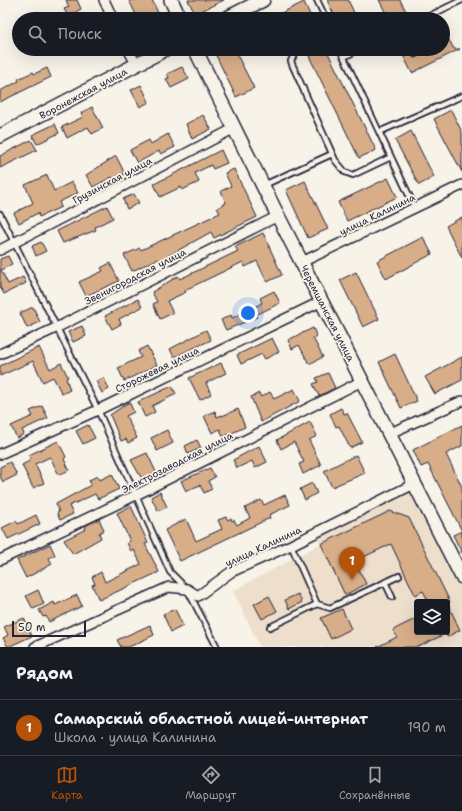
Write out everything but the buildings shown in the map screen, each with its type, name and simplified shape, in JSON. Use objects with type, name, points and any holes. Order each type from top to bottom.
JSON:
[{"type":"street","points":[[104,0],[110,12]]},
{"type":"street","points":[[170,0],[176,12]]},
{"type":"street","points":[[239,12],[263,0]]},
{"type":"street","points":[[132,56],[136,64]]},
{"type":"street","name":"Воронежская улица","points":[[0,136],[152,56]]},
{"type":"street","name":"Черемшанская улица","points":[[198,56],[233,129],[264,185],[278,216],[388,434],[462,577]]},
{"type":"street","name":"Грузинская улица","points":[[0,250],[233,129]]},
{"type":"street","name":"улица Калинина","points":[[302,262],[462,185]]},
{"type":"street","name":"Звенигородская улица","points":[[0,354],[58,327],[278,216]]},
{"type":"street","name":"Сторожевая улица","points":[[0,454],[98,410],[322,301]]},
{"type":"street","name":"Электрозаводская улица","points":[[0,560],[136,495],[362,381]]},
{"type":"street","points":[[388,434],[462,401]]},
{"type":"street","name":"улица Калинина","points":[[35,647],[169,587],[187,589],[198,596],[231,572],[291,545],[414,484]]},
{"type":"lane","points":[[317,0],[323,12]]},
{"type":"lane","points":[[438,12],[462,0]]},
{"type":"lane","points":[[294,56],[291,61],[332,154],[340,168],[349,175],[353,175],[391,157]]},
{"type":"lane","points":[[344,57],[415,208]]},
{"type":"lane","points":[[379,132],[462,96]]},
{"type":"lane","points":[[264,185],[332,154]]},
{"type":"lane","points":[[0,214],[58,327],[98,410],[170,572],[187,589],[217,647]]},
{"type":"lane","points":[[291,545],[317,604]]},
{"type":"lane","points":[[270,627],[317,604],[330,608],[399,576]]},
{"type":"lane","points":[[385,582],[392,597]]},
{"type":"shaded area","points":[[414,484],[462,592],[462,647],[260,647],[233,591],[320,544],[317,538]]},
{"type":"place","name":"Самарский областной лицей-интернат","points":[[352,580]]}]
